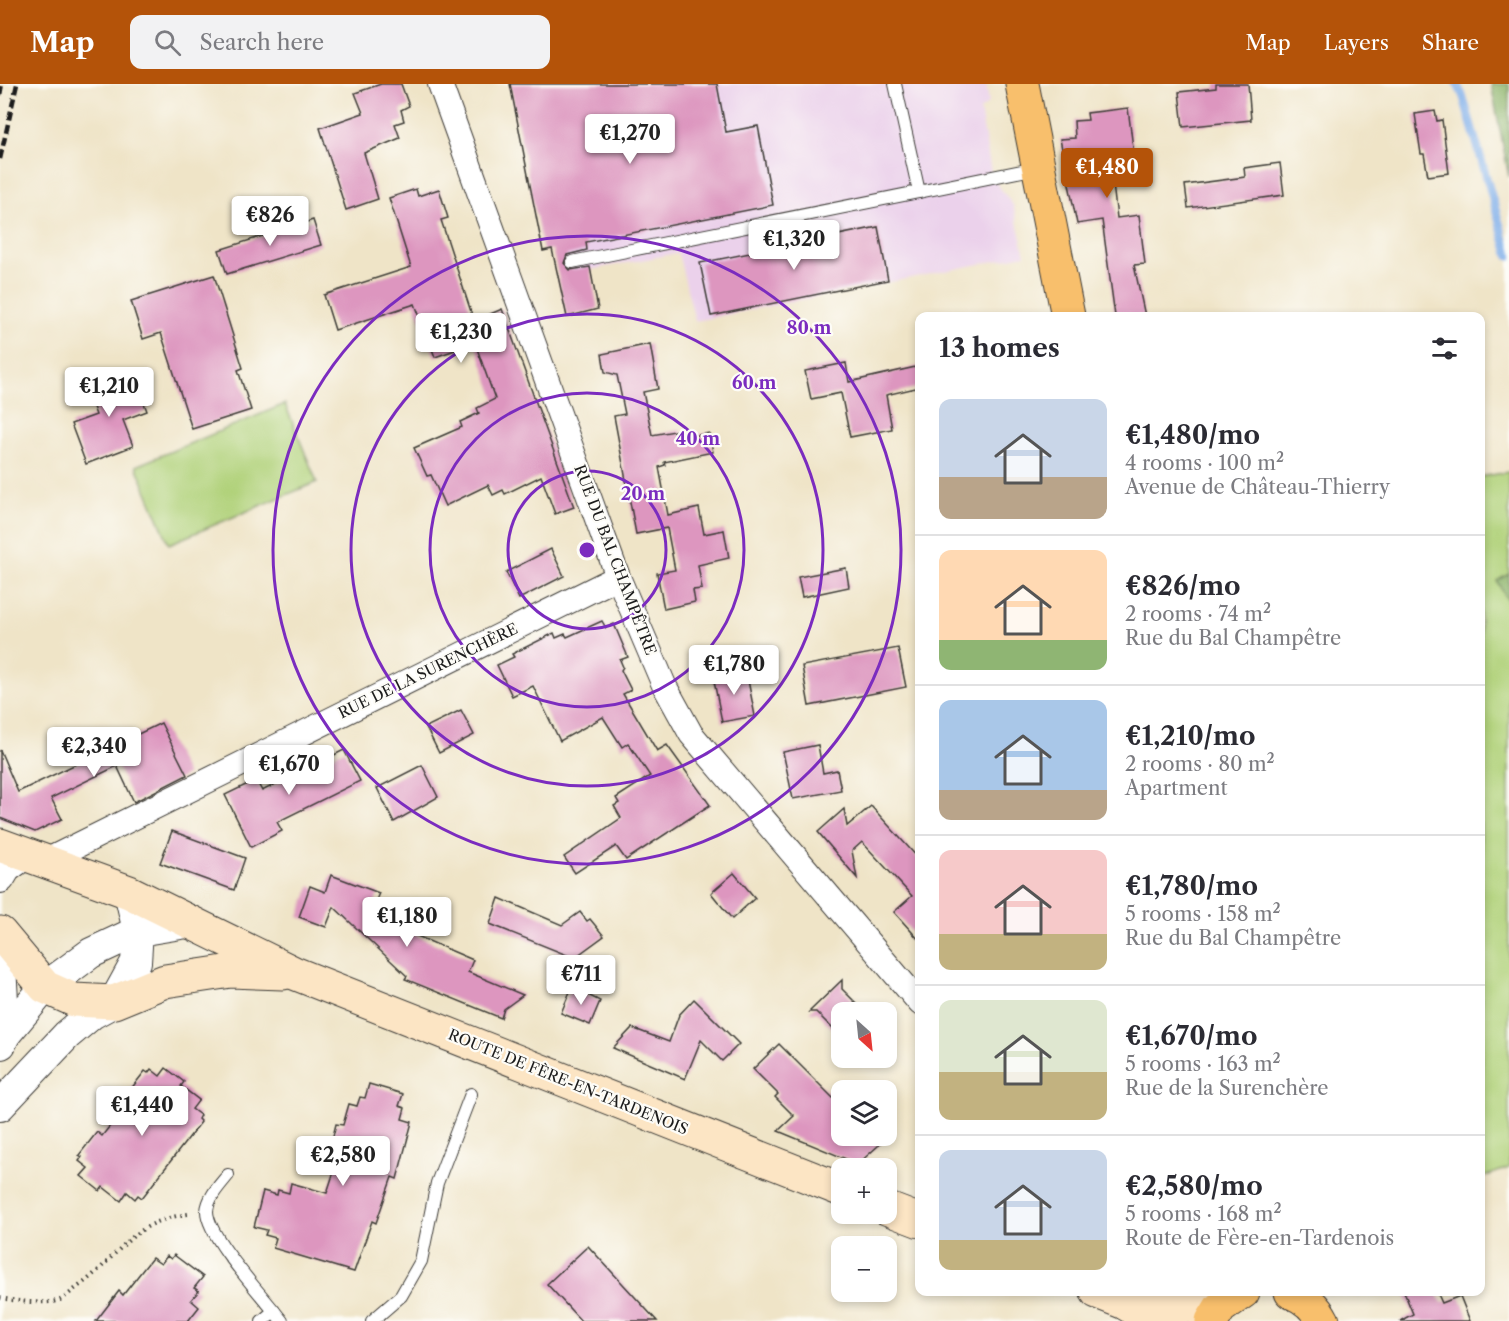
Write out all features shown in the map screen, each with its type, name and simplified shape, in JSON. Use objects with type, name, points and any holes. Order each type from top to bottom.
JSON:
[{"type":"main road","points":[[1022,84],[1067,312]]},
{"type":"main road","name":"ROUTE DE FÈRE-EN-TARDENOIS","points":[[24,853],[129,891],[294,973],[831,1186]]},
{"type":"main road","name":"ROUTE DE FÈRE-EN-TARDENOIS","points":[[0,933],[45,987],[74,1000],[114,1002],[165,981],[231,971],[294,973]]},
{"type":"main road","points":[[897,1212],[915,1219]]},
{"type":"main road","points":[[1117,1296],[1153,1321]]},
{"type":"main road","points":[[1125,1296],[1225,1307]]},
{"type":"main road","points":[[1303,1296],[1323,1321]]},
{"type":"street","name":"RUE DU BAL CHAMPÊTRE","points":[[440,84],[618,577],[664,685],[691,734],[755,813],[915,997]]},
{"type":"street","name":"RUE DE LA SURENCHÈRE","points":[[24,853],[618,577]]},
{"type":"street","points":[[0,878],[6,868],[24,853]]},
{"type":"street","points":[[114,1002],[136,962],[138,931],[129,891]]},
{"type":"street","points":[[2,1041],[45,987],[91,952],[138,931],[193,922]]},
{"type":"street","points":[[0,949],[2,1041]]},
{"type":"street","name":"ROUTE DE FÈRE-EN-TARDENOIS","points":[[0,1106],[67,1035],[92,1014],[114,1002]]},
{"type":"lane","points":[[895,84],[919,192]]},
{"type":"lane","points":[[572,262],[1039,168]]},
{"type":"lane","points":[[372,1321],[401,1296],[421,1261],[437,1183],[471,1094]]},
{"type":"lane","points":[[228,1175],[214,1192],[207,1211],[216,1238],[278,1316],[262,1321]]},
{"type":"path","points":[[0,1298],[17,1302],[60,1300],[86,1281],[137,1231],[168,1217],[207,1211]]},
{"type":"shaded area","points":[[599,84],[986,84],[989,102],[980,110],[992,177],[1013,205],[1025,255],[695,321],[678,253],[558,276],[554,249],[543,251],[514,104]]},
{"type":"green space","points":[[1491,84],[1509,84],[1509,177]]},
{"type":"green space","points":[[285,404],[317,482],[169,544],[136,466]]},
{"type":"green space","points":[[1509,472],[1509,574],[1497,581],[1509,603],[1509,1168],[1485,1177],[1485,476]]},
{"type":"green space","points":[[1509,574],[1509,603],[1497,581]]},
{"type":"building","points":[[381,84],[401,84],[409,106],[401,110],[404,121],[395,124],[400,138],[364,153],[378,199],[346,210],[320,128],[363,113],[355,93]]},
{"type":"building","points":[[510,84],[717,84],[726,132],[758,126],[773,205],[586,242],[587,250],[567,255],[564,263],[570,270],[590,267],[598,309],[567,317],[552,249],[543,251]]},
{"type":"building","points":[[1216,84],[1248,84],[1251,120],[1183,127],[1179,92],[1216,88]]},
{"type":"building","points":[[1128,108],[1134,156],[1110,159],[1117,218],[1139,215],[1145,264],[1134,265],[1144,312],[1114,312],[1102,220],[1077,224],[1060,139],[1075,138],[1074,121],[1088,120],[1087,113]]},
{"type":"building","points":[[1435,111],[1437,121],[1442,120],[1449,173],[1428,176],[1424,154],[1421,154],[1415,114]]},
{"type":"building","points":[[1280,163],[1284,195],[1188,208],[1185,185],[1245,177],[1244,168]]},
{"type":"building","points":[[416,189],[418,196],[439,189],[448,218],[441,220],[474,321],[502,309],[574,507],[555,514],[541,476],[505,494],[503,490],[493,495],[488,485],[445,506],[431,475],[427,476],[414,448],[462,427],[460,422],[479,413],[477,408],[495,399],[475,343],[435,357],[415,304],[335,330],[324,295],[411,267],[389,198]]},
{"type":"building","points":[[313,220],[321,245],[227,274],[219,250]]},
{"type":"building","points":[[878,227],[888,280],[711,316],[700,263]]},
{"type":"building","points":[[214,275],[243,368],[238,370],[251,410],[192,429],[161,333],[143,339],[131,301]]},
{"type":"building","points":[[650,344],[658,389],[643,392],[652,435],[680,430],[682,438],[709,433],[713,452],[664,462],[665,465],[659,467],[668,515],[699,508],[704,534],[724,530],[729,558],[698,565],[702,589],[693,590],[695,602],[664,609],[657,573],[675,570],[667,528],[636,534],[614,416],[625,414],[617,375],[605,372],[602,354]]},
{"type":"building","points":[[846,363],[849,382],[915,367],[915,388],[886,395],[892,429],[850,437],[841,393],[811,399],[805,371]]},
{"type":"building","points":[[132,371],[147,411],[123,420],[133,446],[86,464],[71,424],[96,415],[86,388]]},
{"type":"building","points":[[551,549],[564,576],[519,599],[506,572]]},
{"type":"building","points":[[846,568],[849,587],[802,597],[798,577]]},
{"type":"building","points":[[602,621],[606,628],[614,624],[628,657],[620,660],[623,667],[621,670],[631,690],[623,694],[657,751],[667,745],[710,805],[626,860],[616,846],[575,873],[564,857],[621,818],[614,806],[619,803],[616,798],[650,776],[628,743],[622,747],[603,717],[560,741],[533,686],[512,696],[497,665],[514,657],[512,654],[554,633],[556,638],[565,634],[567,637]]},
{"type":"building","points":[[898,648],[906,687],[809,706],[802,666]]},
{"type":"building","points":[[746,670],[755,716],[722,722],[713,676]]},
{"type":"building","points":[[461,710],[474,735],[439,753],[426,727]]},
{"type":"building","points":[[161,723],[187,775],[134,802],[117,766],[51,798],[62,819],[35,832],[0,818],[0,750],[18,792]]},
{"type":"building","points":[[818,745],[823,773],[837,770],[841,790],[793,799],[783,752]]},
{"type":"building","points":[[344,750],[360,781],[277,822],[282,831],[251,847],[225,795],[256,780],[262,791]]},
{"type":"building","points":[[422,765],[438,797],[394,822],[377,788]]},
{"type":"building","points":[[871,806],[915,854],[915,935],[894,912],[912,896],[862,842],[852,851],[857,878],[818,832],[844,809],[847,826]]},
{"type":"building","points":[[172,831],[245,858],[234,890],[160,863]]},
{"type":"building","points":[[734,873],[755,898],[732,919],[711,893]]},
{"type":"building","points":[[331,875],[379,893],[374,905],[404,934],[408,932],[473,960],[468,972],[523,995],[504,1009],[501,1018],[405,979],[407,976],[334,907],[326,927],[299,917],[310,886],[325,892]]},
{"type":"building","points":[[499,898],[562,925],[580,912],[587,921],[590,919],[604,936],[574,958],[490,924]]},
{"type":"building","points":[[842,980],[842,989],[855,1002],[831,1002],[831,1027],[816,1012],[809,1012]]},
{"type":"building","points":[[572,987],[600,1001],[590,1025],[561,1013]]},
{"type":"building","points":[[694,999],[739,1044],[722,1061],[701,1040],[685,1079],[613,1048],[632,1028],[669,1042],[679,1015]]},
{"type":"building","points":[[779,1044],[831,1096],[831,1146],[878,1146],[865,1158],[843,1158],[778,1131],[794,1116],[775,1097],[778,1094],[753,1069]]},
{"type":"building","points":[[166,1068],[184,1082],[181,1086],[199,1100],[192,1109],[200,1115],[198,1119],[201,1122],[142,1198],[138,1195],[135,1199],[127,1192],[121,1201],[103,1187],[100,1191],[81,1176],[88,1168],[79,1161],[82,1157],[79,1155],[97,1132],[102,1136],[132,1098],[127,1094],[145,1071],[148,1073],[151,1069],[160,1076]]},
{"type":"building","points":[[369,1084],[403,1094],[399,1106],[405,1108],[402,1119],[412,1122],[397,1179],[392,1177],[376,1223],[372,1221],[354,1272],[273,1248],[276,1238],[265,1235],[267,1230],[254,1227],[263,1191],[277,1195],[278,1190],[289,1193],[291,1183],[327,1193],[340,1153],[331,1144],[336,1124],[343,1125],[349,1104],[357,1106],[360,1097],[365,1098]]},
{"type":"building","points":[[588,1246],[657,1321],[581,1321],[547,1284]]},
{"type":"building","points":[[174,1255],[203,1277],[194,1288],[199,1291],[191,1300],[199,1307],[188,1321],[96,1321],[119,1291],[123,1295],[152,1258],[161,1264],[167,1256],[171,1259]]},
{"type":"building","points":[[1406,1296],[1439,1296],[1442,1303],[1460,1296],[1470,1321],[1400,1321],[1413,1314]]},
{"type":"waterway","points":[[1457,84],[1463,96],[1509,256]]},
{"type":"railway","points":[[0,95],[2,84]]},
{"type":"railway","points":[[0,159],[17,84]]}]
